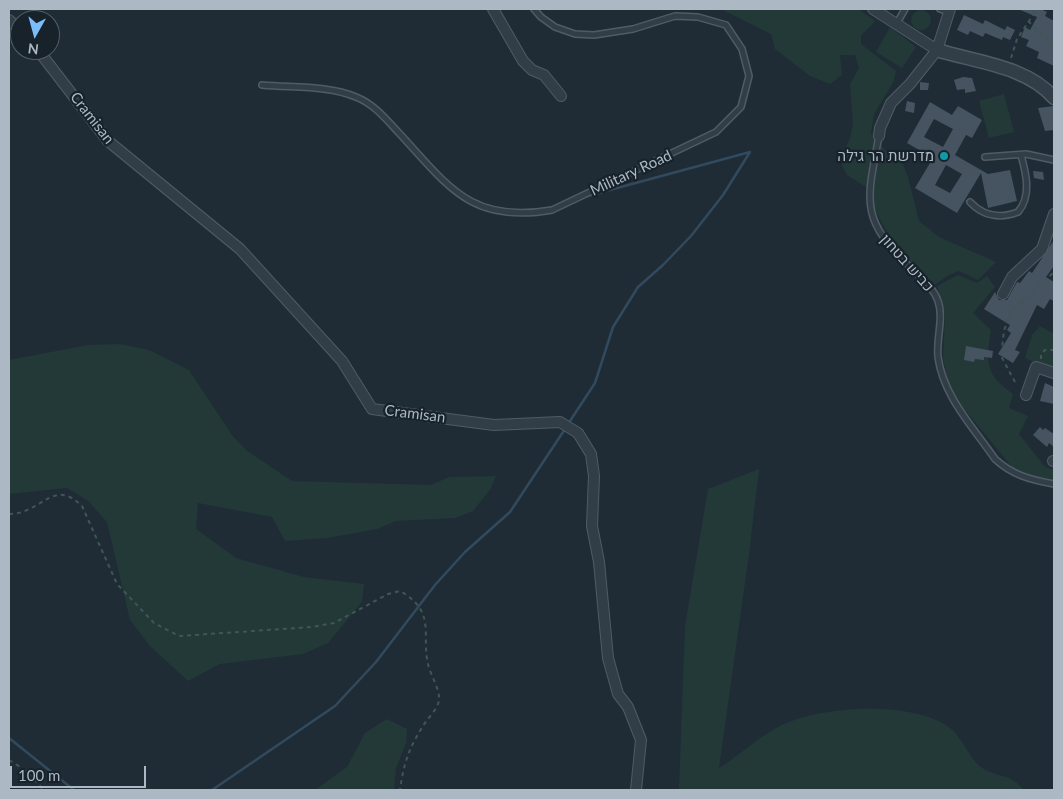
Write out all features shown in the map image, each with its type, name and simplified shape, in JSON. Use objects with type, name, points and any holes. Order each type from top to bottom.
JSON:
[{"type":"street","points":[[493,9],[523,61],[532,70],[544,75],[561,96]]},
{"type":"street","points":[[873,9],[937,50],[1007,70],[1040,84],[1054,98]]},
{"type":"street","points":[[879,136],[880,128],[891,103],[910,84],[937,50],[946,10]]},
{"type":"street","name":"Cramisan","points":[[46,60],[108,141],[240,249],[342,361],[372,408],[494,426],[560,422],[578,433],[591,454],[594,476],[592,526],[599,562],[599,583],[608,658],[618,694],[628,707],[640,740],[636,790]]},
{"type":"street","points":[[1003,294],[1012,277],[1042,249],[1054,214]]},
{"type":"street","points":[[1026,395],[1036,368],[1054,374]]},
{"type":"lane","name":"Military Road","points":[[262,85],[332,91],[356,96],[377,109],[446,184],[464,198],[476,206],[530,214],[552,210],[716,132],[741,107],[749,76],[742,49],[726,26],[698,17],[675,16],[633,29],[594,35],[575,34],[555,27],[541,17],[534,9]]},
{"type":"lane","points":[[897,23],[906,9]]},
{"type":"lane","name":"כביש בטחון","points":[[879,136],[868,196],[874,223],[891,249],[925,280],[938,300],[940,310],[938,355],[945,384],[951,396],[995,459],[1003,466],[1015,474],[1054,484]]},
{"type":"lane","points":[[985,157],[1021,155],[1054,160]]},
{"type":"lane","points":[[970,202],[977,210],[994,216],[1018,212],[1026,195],[1027,185],[1021,155]]},
{"type":"path","points":[[1007,70],[1016,39],[1037,9]]},
{"type":"path","points":[[1028,21],[1054,46]]},
{"type":"path","points":[[1015,382],[1001,356],[1004,331],[1012,311],[1054,272]]},
{"type":"path","points":[[1044,363],[1041,354],[1049,349],[1054,350]]},
{"type":"path","points":[[9,514],[24,512],[55,495],[72,497],[82,506],[117,584],[154,623],[179,636],[312,627],[334,623],[388,594],[400,591],[409,596],[426,619],[428,662],[440,697],[437,706],[422,728],[404,762],[400,790]]},
{"type":"path","points":[[9,760],[24,770],[44,790]]},
{"type":"green space","points":[[721,9],[858,9],[875,21],[861,36],[861,44],[896,71],[893,83],[874,114],[871,133],[885,150],[901,159],[908,177],[919,221],[939,237],[996,262],[978,280],[959,271],[947,276],[935,285],[894,242],[879,217],[869,189],[847,175],[842,165],[844,150],[850,139],[853,124],[850,84],[859,68],[855,55],[840,55],[842,75],[830,84],[810,76],[775,49],[771,34]]},
{"type":"green space","points":[[917,10],[925,10],[931,16],[931,24],[925,30],[917,30],[911,24],[911,16]]},
{"type":"green space","points":[[890,27],[916,47],[902,68],[876,52]]},
{"type":"green space","points":[[1004,94],[1014,132],[989,138],[979,101]]},
{"type":"green space","points":[[958,275],[977,283],[987,276],[995,287],[973,313],[991,330],[988,359],[992,374],[1013,394],[1009,408],[1028,416],[1019,434],[1045,467],[1054,470],[1054,480],[1025,474],[1011,466],[953,395],[943,358],[945,313],[937,286]]},
{"type":"green space","points":[[1040,326],[1054,334],[1054,371],[1025,358],[1032,335]]},
{"type":"green space","points":[[120,344],[149,350],[189,370],[232,435],[246,450],[292,481],[431,485],[449,477],[496,476],[490,490],[473,511],[455,518],[396,521],[377,529],[327,538],[285,541],[272,517],[198,503],[196,529],[236,558],[304,577],[364,584],[362,602],[328,643],[303,654],[220,664],[188,681],[150,646],[130,620],[107,522],[87,500],[67,488],[9,494],[9,360],[88,345]]},
{"type":"green space","points":[[759,469],[719,768],[770,731],[795,720],[816,714],[838,711],[885,709],[927,717],[944,724],[956,734],[981,767],[1013,780],[1024,790],[679,790],[685,626],[708,489]]},
{"type":"green space","points":[[387,719],[407,729],[406,743],[396,768],[394,790],[315,790],[347,767],[365,733]]},
{"type":"building","points":[[1018,9],[1040,9],[1047,12],[1045,16],[1054,21],[1054,66],[1037,58],[1039,52],[1026,46],[1029,40],[1021,37],[1025,27],[1030,30],[1037,17]]},
{"type":"building","points":[[964,15],[983,24],[985,20],[1005,30],[1007,26],[1015,30],[1010,40],[1003,37],[1002,40],[985,33],[983,37],[970,31],[968,35],[957,30]]},
{"type":"building","points":[[963,77],[972,78],[976,91],[965,93],[965,89],[957,90],[954,80]]},
{"type":"building","points":[[920,82],[929,83],[928,90],[920,90]]},
{"type":"building","points":[[907,101],[915,103],[914,113],[905,111]]},
{"type":"building","name":"מדרשת הר גילה","points":[[930,102],[952,115],[958,106],[982,120],[972,138],[966,135],[955,155],[988,174],[1010,170],[1017,201],[988,208],[981,173],[957,213],[915,188],[933,158],[907,143]],"holes":[[[934,119],[953,129],[943,147],[924,137]],[[946,165],[962,174],[950,193],[935,185]]]},
{"type":"building","points":[[1054,106],[1054,130],[1045,131],[1038,108]]},
{"type":"building","points":[[1033,171],[1043,172],[1044,180],[1034,178]]},
{"type":"building","points":[[1054,240],[1054,266],[1046,277],[1054,282],[1054,301],[1050,299],[1044,309],[1037,305],[1015,350],[1020,352],[1013,363],[998,354],[1011,333],[1007,330],[1010,325],[984,309],[995,292],[999,300],[1007,300],[1017,282],[1020,283],[1029,271],[1032,273]]},
{"type":"building","points":[[966,346],[993,351],[992,358],[984,357],[984,360],[975,359],[974,362],[964,360]]},
{"type":"building","points":[[1045,383],[1054,387],[1054,404],[1040,401]]},
{"type":"building","points":[[1040,427],[1054,434],[1054,447],[1049,443],[1047,447],[1033,435]]},
{"type":"waterway","points":[[568,424],[595,383],[613,327],[638,287],[691,236],[723,195],[750,152],[584,197]]},
{"type":"waterway","points":[[212,790],[335,706],[376,662],[435,585],[465,552],[510,512],[565,429]]},
{"type":"waterway","points":[[9,738],[74,790]]},
{"type":"place","name":"מדרשת הר גילה","points":[[944,156]]}]
